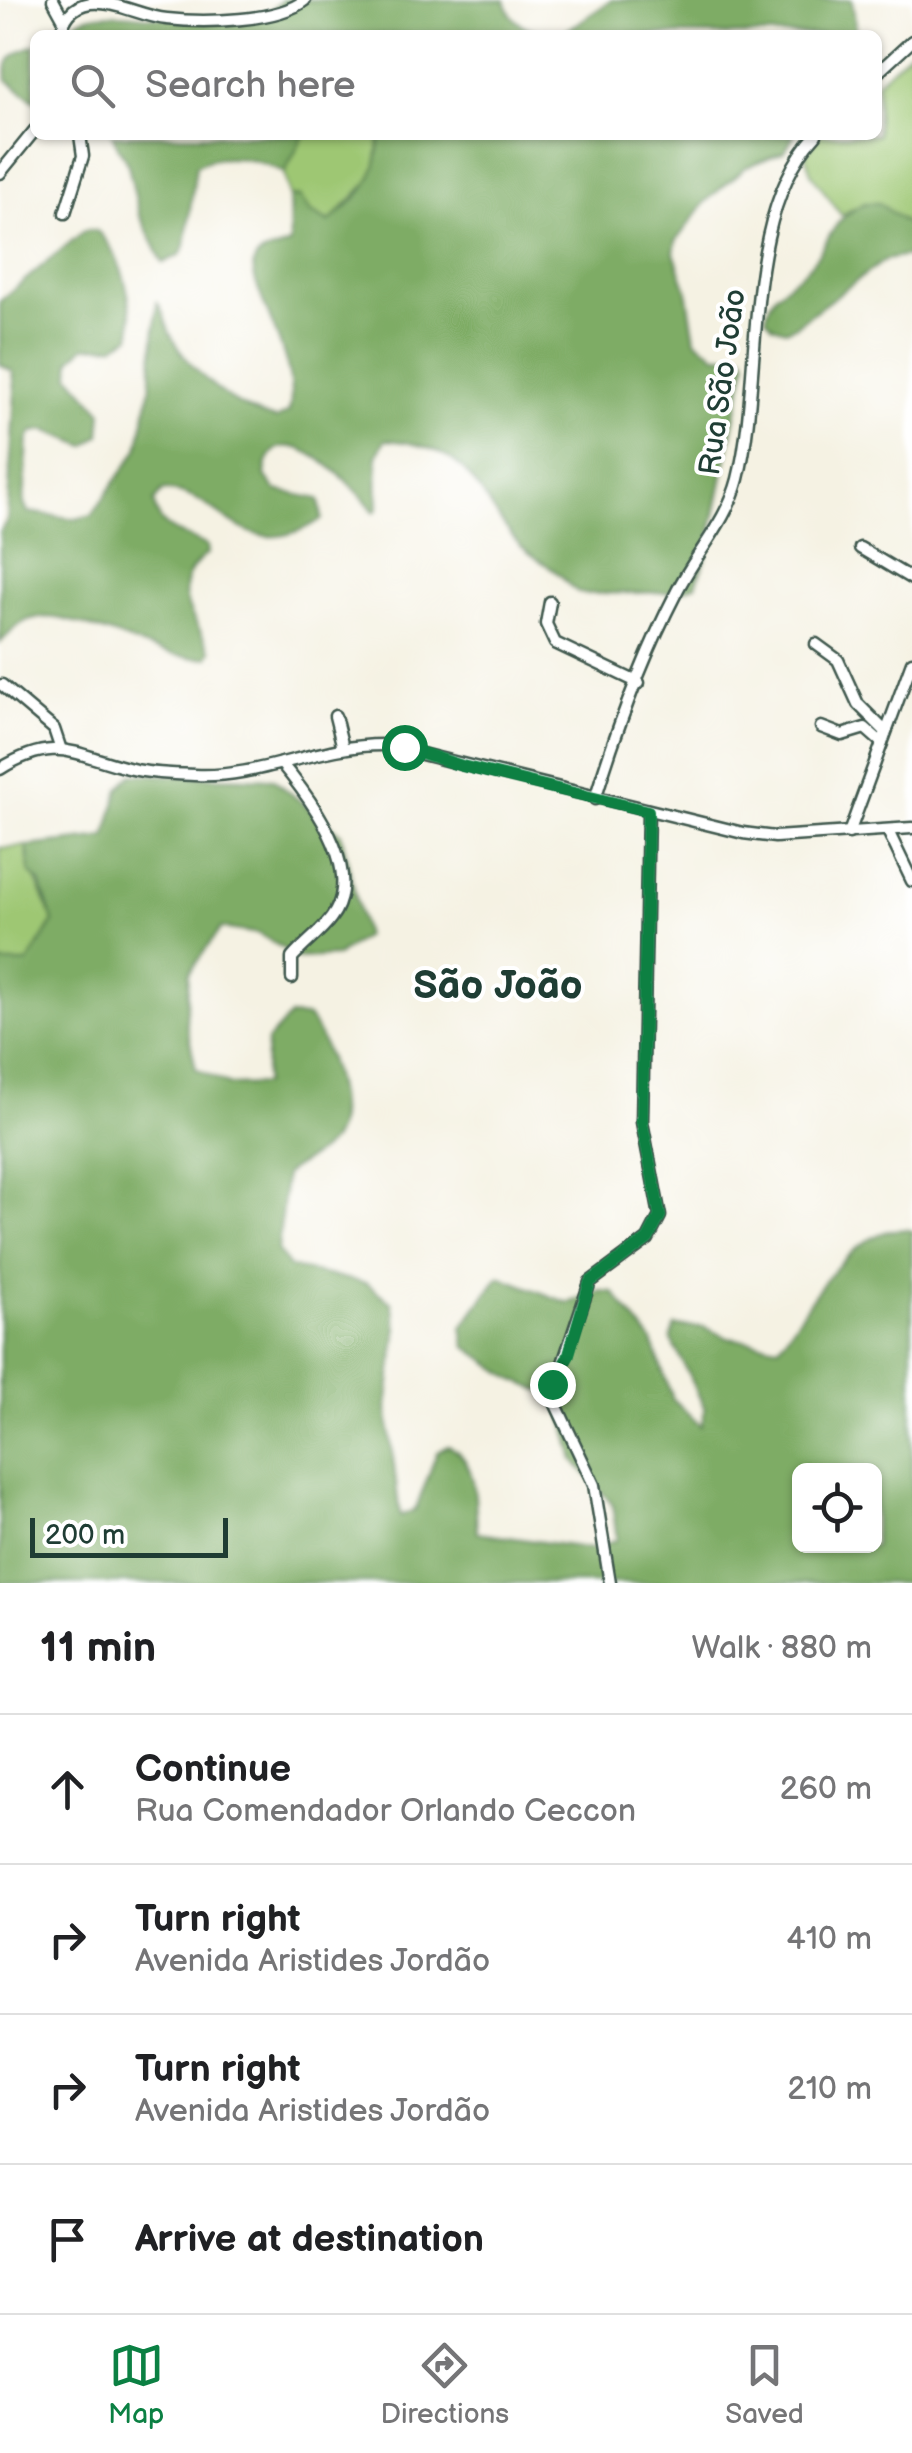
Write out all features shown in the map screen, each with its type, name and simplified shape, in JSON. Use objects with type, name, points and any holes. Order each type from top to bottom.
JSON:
[{"type":"street","points":[[54,0],[64,20]]},
{"type":"street","points":[[61,30],[64,20],[86,4],[166,20],[272,16],[290,11],[305,0]]},
{"type":"street","points":[[882,68],[912,41]]},
{"type":"street","points":[[0,173],[30,136]]},
{"type":"street","points":[[64,213],[83,156],[81,140]]},
{"type":"street","name":"Rua São João","points":[[595,799],[676,591],[706,547],[736,485],[774,208],[799,153],[811,140]]},
{"type":"street","points":[[860,548],[912,579]]},
{"type":"street","points":[[550,602],[546,624],[554,643],[639,683]]},
{"type":"street","points":[[816,644],[838,660],[858,704],[884,737]]},
{"type":"street","points":[[849,833],[912,662]]},
{"type":"street","points":[[2,685],[54,729],[60,748]]},
{"type":"street","points":[[334,716],[343,748]]},
{"type":"street","points":[[821,727],[842,736],[869,729],[884,737]]},
{"type":"street","points":[[0,769],[38,750],[60,748],[160,774],[220,775],[343,748],[404,747],[595,799],[775,837],[912,828]]},
{"type":"street","points":[[281,763],[329,839],[339,860],[342,881],[342,894],[332,917],[292,958],[292,978]]},
{"type":"street","points":[[610,1583],[594,1485],[552,1396],[552,1384],[568,1357],[590,1282],[648,1239],[660,1216],[642,1122],[648,811]]},
{"type":"street","points":[[888,831],[912,881]]},
{"type":"green space","points":[[282,0],[505,0],[511,15],[534,30],[65,30],[91,16],[112,14],[217,22],[264,13]]},
{"type":"green space","points":[[612,0],[852,0],[856,30],[567,30]]},
{"type":"green space","points":[[30,47],[30,97],[7,80],[12,56]]},
{"type":"green space","points":[[912,49],[912,228],[853,209],[841,215],[811,173],[805,155],[816,140],[882,140],[882,77]]},
{"type":"green space","points":[[115,140],[301,140],[284,173],[264,164],[228,158],[196,166],[185,246],[180,255],[163,263],[139,214],[128,165]]},
{"type":"green space","points":[[301,140],[379,140],[375,175],[329,222],[310,211],[300,197],[289,196],[284,173]]},
{"type":"green space","points":[[380,140],[791,140],[785,151],[746,167],[706,201],[676,241],[674,253],[687,290],[695,339],[716,355],[744,355],[747,362],[706,557],[696,585],[678,592],[578,592],[522,547],[467,474],[436,451],[385,440],[377,456],[378,509],[374,512],[351,486],[316,457],[298,448],[283,447],[271,455],[265,475],[275,490],[319,499],[322,519],[294,533],[252,533],[185,494],[163,490],[154,502],[167,526],[207,546],[208,553],[195,565],[185,589],[191,613],[211,651],[208,657],[163,652],[86,625],[41,617],[24,622],[0,643],[0,532],[7,520],[15,390],[13,372],[0,364],[0,301],[85,230],[96,230],[119,265],[128,294],[131,336],[114,346],[84,347],[71,360],[70,375],[102,412],[100,435],[86,446],[45,430],[32,432],[28,440],[24,504],[28,512],[76,519],[92,515],[138,449],[150,390],[157,302],[181,351],[203,377],[245,408],[276,419],[289,412],[288,369],[257,285],[255,260],[290,243],[289,196],[300,197],[310,211],[329,222],[366,185]]},
{"type":"green space","points":[[865,203],[879,203],[912,228],[912,261],[906,256],[885,260],[795,326],[786,330],[773,326],[766,318],[772,300],[809,266],[844,216]]},
{"type":"green space","points":[[132,774],[273,779],[341,834],[365,936],[337,956],[298,958],[259,934],[221,928],[189,973],[186,1022],[196,1069],[230,1085],[264,1084],[267,1041],[290,1016],[308,1017],[322,1041],[334,1075],[338,1124],[325,1147],[285,1174],[278,1251],[289,1267],[366,1283],[392,1303],[397,1328],[387,1407],[400,1516],[416,1509],[437,1452],[448,1446],[458,1452],[470,1472],[477,1533],[594,1549],[617,1539],[612,1504],[574,1460],[558,1398],[514,1380],[465,1346],[462,1327],[499,1276],[568,1303],[600,1291],[613,1292],[652,1341],[673,1400],[701,1426],[705,1409],[671,1338],[675,1326],[704,1327],[728,1338],[779,1346],[818,1290],[853,1252],[892,1230],[912,1231],[912,1583],[0,1583],[0,963],[28,963],[53,922],[40,882],[30,873],[27,846],[106,837],[119,789]]},
{"type":"green space","points":[[27,846],[28,861],[54,922],[28,964],[0,963],[0,848]]},
{"type":"district","name":"São João","points":[[498,986]]},
{"type":"route","points":[[404,747],[462,766],[648,811],[642,1122],[660,1195],[660,1216],[648,1239],[590,1282],[580,1302],[568,1357],[552,1384]]}]
